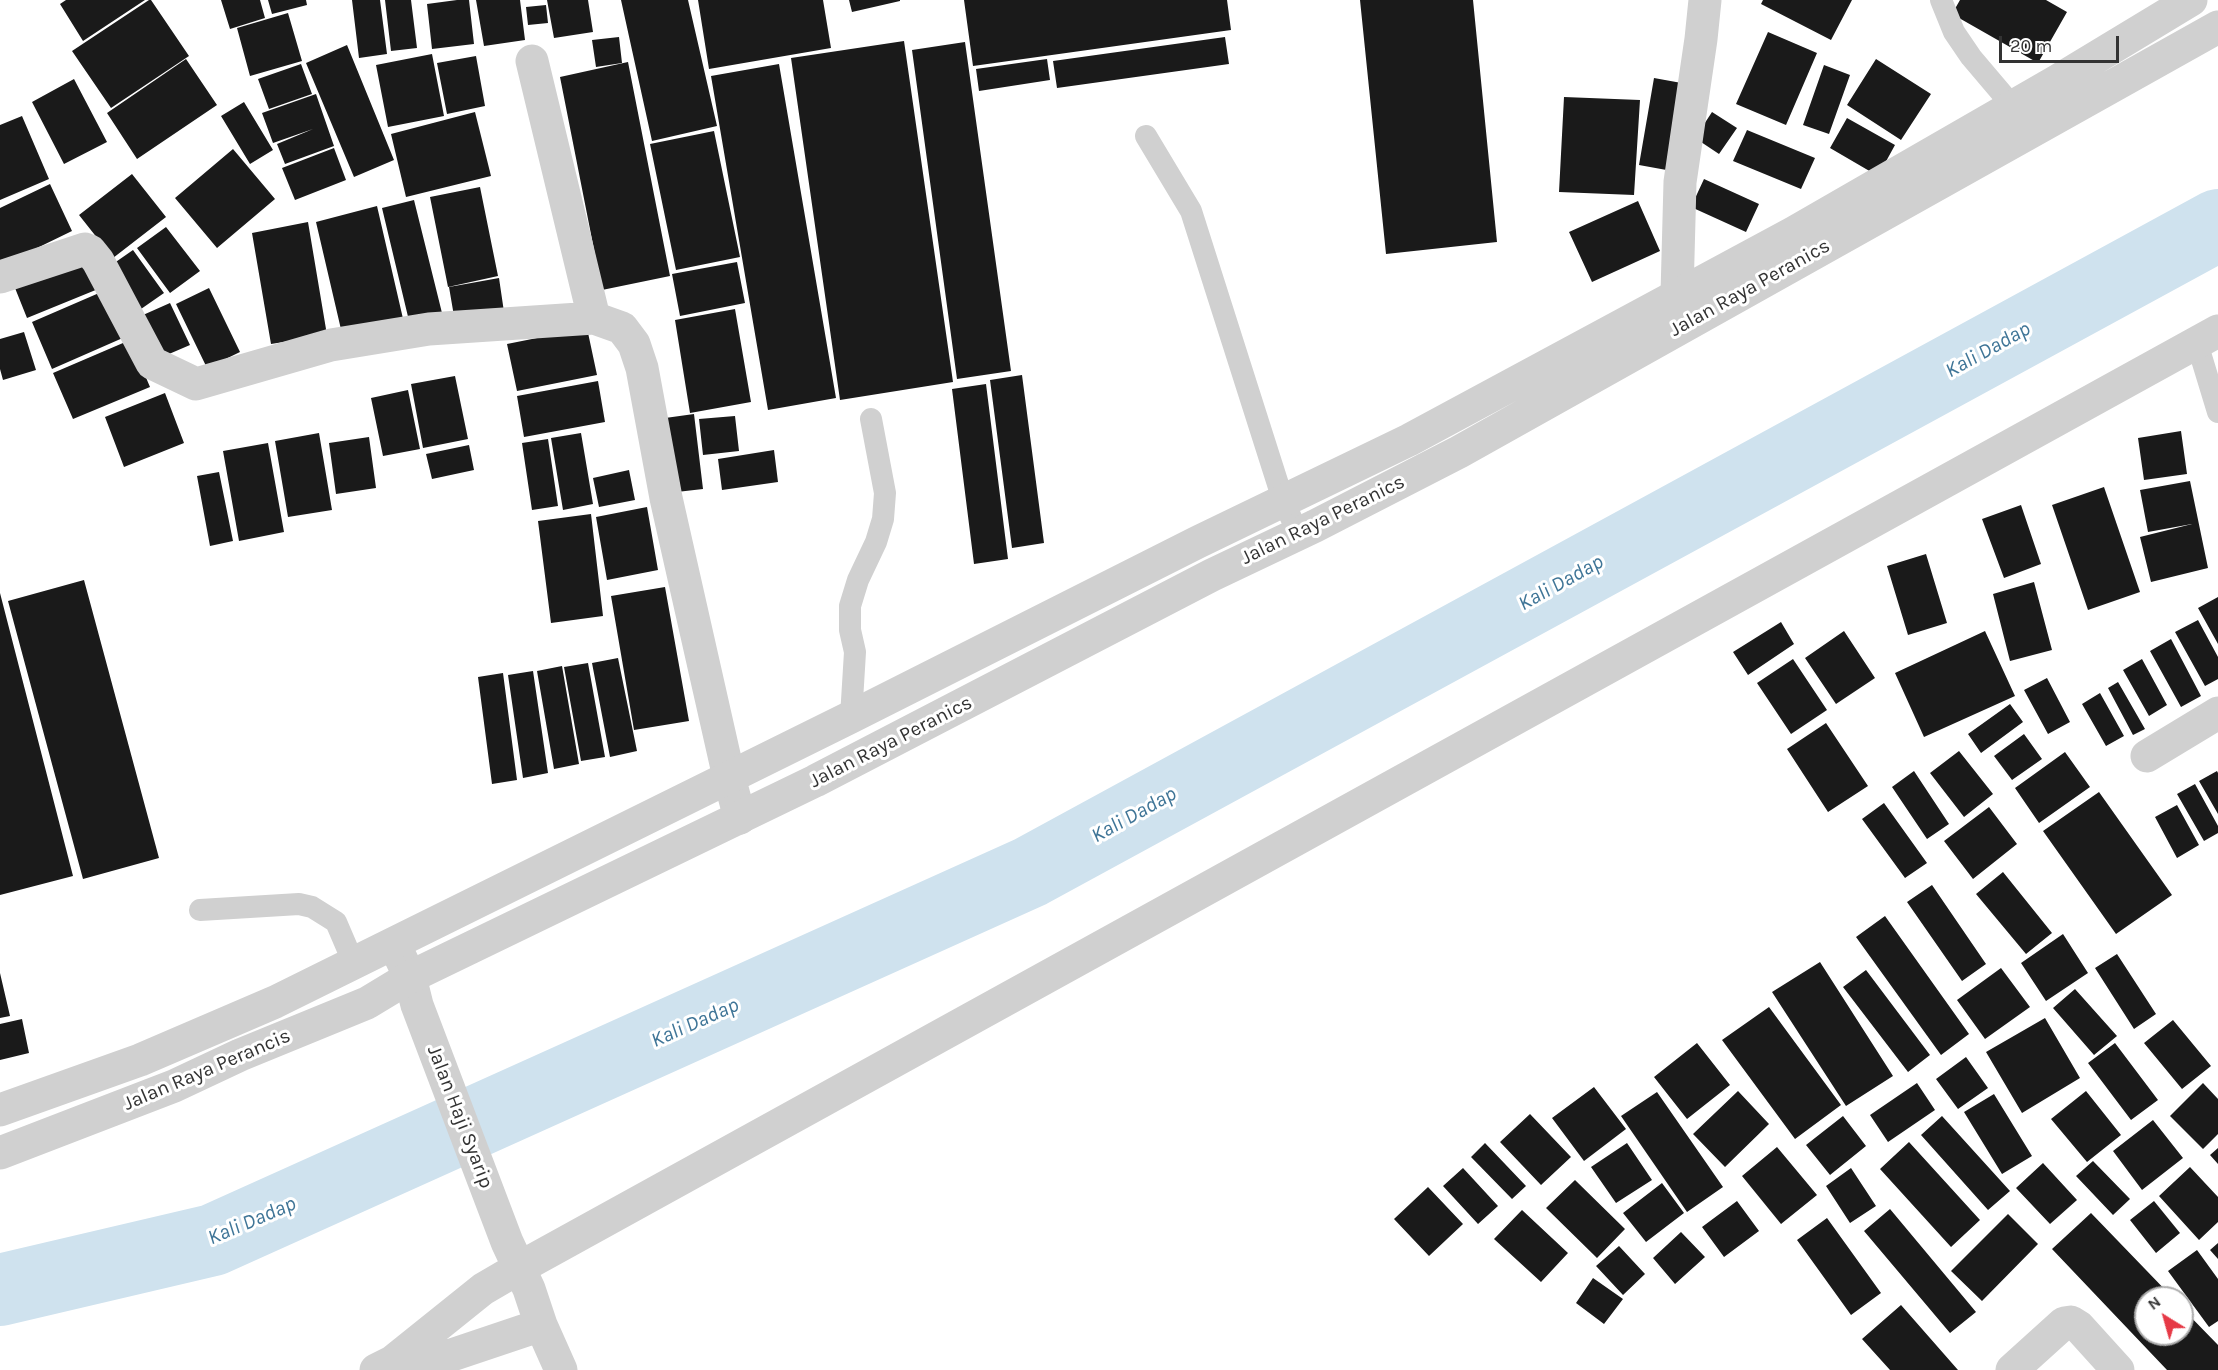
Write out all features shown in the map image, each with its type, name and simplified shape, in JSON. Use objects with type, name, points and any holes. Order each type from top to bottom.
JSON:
[{"type":"street","points":[[1682,309],[1680,182],[1705,0]]},
{"type":"street","name":"Jalan Raya Peranics","points":[[2024,119],[2192,0]]},
{"type":"street","name":"Jalan Raya Peranics","points":[[410,977],[825,776],[1212,575],[1459,452],[1682,309],[1793,233],[2024,119],[2216,32]]},
{"type":"street","points":[[532,61],[594,318]]},
{"type":"street","points":[[0,277],[85,249],[90,251],[98,261],[152,363],[196,384],[331,345],[429,329],[594,318],[622,328],[634,344],[642,368],[666,498],[740,818]]},
{"type":"street","name":"Jalan Raya Peranics","points":[[394,944],[1282,500],[1682,309]]},
{"type":"street","points":[[384,1366],[483,1289],[524,1278],[2207,337]]},
{"type":"street","points":[[2147,756],[2218,713]]},
{"type":"street","name":"Jalan Haji Syarip","points":[[394,944],[410,977],[417,1005],[506,1238],[561,1370]]},
{"type":"street","name":"Jalan Raya Perancis","points":[[0,1110],[140,1060],[275,1002],[394,944]]},
{"type":"street","name":"Jalan Raya Perancis","points":[[0,1153],[174,1086],[240,1055],[314,1026],[367,1003],[410,977]]},
{"type":"street","points":[[2012,1370],[2064,1323],[2071,1322],[2079,1327],[2118,1370]]},
{"type":"street","points":[[384,1366],[446,1358],[541,1325]]},
{"type":"lane","points":[[1941,0],[1954,33],[1990,82],[2024,119]]},
{"type":"lane","points":[[1146,136],[1191,211],[1282,500],[1298,533]]},
{"type":"lane","points":[[2207,337],[2218,411]]},
{"type":"lane","points":[[851,717],[855,652],[850,630],[850,606],[858,580],[884,519],[885,493],[871,419]]},
{"type":"lane","points":[[200,910],[298,904],[312,907],[336,922],[354,964]]},
{"type":"building","points":[[66,0],[145,0],[83,41],[60,4]]},
{"type":"building","points":[[149,0],[189,56],[111,108],[72,51]]},
{"type":"building","points":[[221,0],[260,0],[265,18],[230,29]]},
{"type":"building","points":[[268,0],[306,0],[307,5],[272,14]]},
{"type":"building","points":[[352,0],[380,0],[387,54],[359,58]]},
{"type":"building","points":[[385,0],[411,0],[417,48],[391,51]]},
{"type":"building","points":[[469,0],[474,44],[432,49],[427,4]]},
{"type":"building","points":[[476,0],[520,0],[525,40],[484,46]]},
{"type":"building","points":[[547,0],[588,0],[593,32],[554,38]]},
{"type":"building","points":[[621,0],[688,0],[717,126],[652,141]]},
{"type":"building","points":[[698,0],[823,0],[831,48],[709,69]]},
{"type":"building","points":[[849,0],[900,0],[900,1],[852,12]]},
{"type":"building","points":[[964,0],[1227,0],[1231,30],[973,66]]},
{"type":"building","points":[[1360,0],[1473,0],[1497,242],[1386,254]]},
{"type":"building","points":[[1763,0],[1852,0],[1831,40],[1761,4]]},
{"type":"building","points":[[1960,0],[2046,0],[2067,12],[2038,63],[1952,14]]},
{"type":"building","points":[[546,5],[548,23],[528,25],[526,7]]},
{"type":"building","points":[[288,13],[302,61],[250,76],[237,28]]},
{"type":"building","points":[[1768,32],[1817,53],[1786,125],[1736,104]]},
{"type":"building","points":[[619,37],[622,63],[596,67],[592,40]]},
{"type":"building","points":[[1225,37],[1229,64],[1057,88],[1053,61]]},
{"type":"building","points":[[904,41],[953,382],[840,400],[791,58]]},
{"type":"building","points":[[965,42],[1011,371],[957,379],[912,50]]},
{"type":"building","points":[[347,45],[394,160],[354,177],[306,63]]},
{"type":"building","points":[[432,54],[444,116],[388,127],[376,65]]},
{"type":"building","points":[[476,56],[485,106],[447,114],[437,63]]},
{"type":"building","points":[[186,59],[217,105],[137,159],[107,113]]},
{"type":"building","points":[[1047,59],[1050,80],[979,91],[976,69]]},
{"type":"building","points":[[1876,59],[1931,94],[1901,140],[1847,105]]},
{"type":"building","points":[[628,62],[670,276],[602,290],[560,77]]},
{"type":"building","points":[[301,64],[312,94],[269,109],[258,79]]},
{"type":"building","points":[[779,64],[836,398],[768,410],[711,76]]},
{"type":"building","points":[[1824,65],[1850,75],[1829,134],[1803,125]]},
{"type":"building","points":[[1654,78],[1687,84],[1672,171],[1639,165]]},
{"type":"building","points":[[74,79],[107,142],[64,164],[32,102]]},
{"type":"building","points":[[316,94],[334,146],[285,164],[277,144],[313,129],[273,143],[262,113]]},
{"type":"building","points":[[1564,97],[1640,100],[1634,195],[1559,192]]},
{"type":"building","points":[[244,102],[273,150],[250,164],[221,116]]},
{"type":"building","points":[[475,112],[491,176],[406,197],[391,134]]},
{"type":"building","points":[[1712,112],[1737,128],[1719,154],[1695,138]]},
{"type":"building","points":[[22,116],[49,179],[0,200],[0,125]]},
{"type":"building","points":[[1847,118],[1895,145],[1878,176],[1830,148]]},
{"type":"building","points":[[1747,130],[1815,158],[1801,189],[1733,161]]},
{"type":"building","points":[[714,131],[740,257],[676,270],[650,144]]},
{"type":"building","points":[[334,148],[346,180],[295,200],[282,168]]},
{"type":"building","points":[[233,149],[275,199],[217,248],[175,198]]},
{"type":"building","points":[[132,174],[166,217],[113,258],[79,215]]},
{"type":"building","points":[[1704,179],[1759,204],[1746,232],[1691,207]]},
{"type":"building","points":[[50,184],[72,231],[0,266],[0,208]]},
{"type":"building","points":[[480,187],[498,276],[448,287],[430,197]]},
{"type":"building","points":[[414,200],[443,317],[410,325],[382,208]]},
{"type":"building","points":[[1638,201],[1660,251],[1592,282],[1569,232]]},
{"type":"building","points":[[377,206],[404,323],[343,338],[316,222]]},
{"type":"building","points":[[308,222],[327,335],[271,344],[252,233]]},
{"type":"building","points":[[166,227],[200,271],[170,293],[137,248]]},
{"type":"building","points":[[133,250],[164,293],[141,309],[110,266]]},
{"type":"building","points":[[88,252],[103,287],[27,318],[13,283]]},
{"type":"building","points":[[737,262],[745,303],[680,316],[672,274]]},
{"type":"building","points":[[499,278],[504,312],[455,322],[449,287]]},
{"type":"building","points":[[209,288],[240,352],[207,368],[176,304]]},
{"type":"building","points":[[106,290],[125,337],[52,369],[32,322]]},
{"type":"building","points":[[170,303],[190,345],[162,357],[143,315]]},
{"type":"building","points":[[735,309],[751,402],[690,413],[675,320]]},
{"type":"building","points":[[587,328],[597,375],[517,391],[507,344]]},
{"type":"building","points":[[24,332],[36,370],[3,380],[0,369],[0,339]]},
{"type":"building","points":[[130,340],[150,387],[73,419],[53,373]]},
{"type":"building","points":[[1022,375],[1044,543],[1012,548],[990,380]]},
{"type":"building","points":[[455,376],[468,439],[423,448],[411,384]]},
{"type":"building","points":[[598,381],[605,422],[524,437],[517,396]]},
{"type":"building","points":[[986,384],[1008,559],[974,564],[952,389]]},
{"type":"building","points":[[408,390],[420,449],[383,456],[371,398]]},
{"type":"building","points":[[165,393],[184,443],[124,467],[105,417]]},
{"type":"building","points":[[694,414],[703,489],[668,493],[658,419]]},
{"type":"building","points":[[735,416],[739,451],[703,455],[699,419]]},
{"type":"building","points":[[2181,431],[2187,474],[2144,480],[2138,438]]},
{"type":"building","points":[[319,433],[332,510],[288,517],[275,441]]},
{"type":"building","points":[[581,433],[593,504],[563,510],[551,438]]},
{"type":"building","points":[[369,437],[376,488],[336,494],[329,443]]},
{"type":"building","points":[[548,439],[558,506],[532,510],[522,443]]},
{"type":"building","points":[[268,443],[284,532],[239,541],[223,451]]},
{"type":"building","points":[[469,445],[474,470],[432,479],[426,454]]},
{"type":"building","points":[[774,450],[778,482],[722,490],[718,459]]},
{"type":"building","points":[[629,470],[635,500],[599,507],[593,478]]},
{"type":"building","points":[[219,472],[233,541],[210,546],[197,476]]},
{"type":"building","points":[[2190,481],[2208,568],[2151,582],[2140,537],[2192,524],[2148,532],[2140,490]]},
{"type":"building","points":[[2104,487],[2140,592],[2088,610],[2052,505]]},
{"type":"building","points":[[2021,505],[2041,564],[2004,578],[1982,519]]},
{"type":"building","points":[[647,507],[658,570],[607,580],[596,517]]},
{"type":"building","points":[[591,514],[603,616],[551,623],[538,521]]},
{"type":"building","points":[[1926,554],[1947,623],[1908,635],[1887,566]]},
{"type":"building","points":[[84,580],[159,858],[83,879],[8,601]]},
{"type":"building","points":[[2034,582],[2052,650],[2010,661],[1993,594]]},
{"type":"building","points":[[665,587],[689,721],[634,730],[611,596]]},
{"type":"building","points":[[0,593],[73,876],[0,895]]},
{"type":"building","points":[[2218,597],[2218,644],[2198,608]]},
{"type":"building","points":[[2198,620],[2218,657],[2218,679],[2205,686],[2175,632]]},
{"type":"building","points":[[1781,622],[1794,644],[1748,675],[1733,652]]},
{"type":"building","points":[[1844,631],[1875,678],[1836,704],[1805,658]]},
{"type":"building","points":[[1985,631],[2015,696],[1924,737],[1895,673]]},
{"type":"building","points":[[2171,639],[2201,696],[2181,707],[2150,651]]},
{"type":"building","points":[[618,658],[637,751],[610,757],[592,663]]},
{"type":"building","points":[[1793,659],[1827,710],[1791,734],[1757,683]]},
{"type":"building","points":[[2142,659],[2167,705],[2149,716],[2123,670]]},
{"type":"building","points":[[588,663],[605,757],[581,761],[564,667]]},
{"type":"building","points":[[562,666],[579,764],[554,769],[537,671]]},
{"type":"building","points":[[533,671],[548,773],[523,778],[508,675]]},
{"type":"building","points":[[503,673],[517,780],[492,784],[478,677]]},
{"type":"building","points":[[2047,678],[2070,722],[2048,734],[2024,690]]},
{"type":"building","points":[[2118,682],[2145,729],[2133,735],[2108,688]]},
{"type":"building","points":[[2100,693],[2124,736],[2106,746],[2082,704]]},
{"type":"building","points":[[2010,704],[2023,722],[1981,753],[1968,734]]},
{"type":"building","points":[[1826,723],[1868,786],[1828,812],[1787,749]]},
{"type":"building","points":[[2024,734],[2042,759],[2012,780],[1994,756]]},
{"type":"building","points":[[1959,751],[1993,794],[1964,817],[1930,773]]},
{"type":"building","points":[[2065,752],[2090,787],[2039,823],[2015,788]]},
{"type":"building","points":[[1914,771],[1949,824],[1927,839],[1892,787]]},
{"type":"building","points":[[2217,771],[2218,773],[2218,814],[2199,781]]},
{"type":"building","points":[[2195,784],[2218,826],[2218,833],[2204,841],[2177,794]]},
{"type":"building","points":[[2099,792],[2172,895],[2116,934],[2043,831]]},
{"type":"building","points":[[1884,803],[1927,863],[1905,878],[1862,819]]},
{"type":"building","points":[[2177,805],[2199,845],[2177,858],[2155,817]]},
{"type":"building","points":[[1989,807],[2017,844],[1973,879],[1944,841]]},
{"type":"building","points":[[2003,872],[2052,933],[2026,954],[1976,894]]},
{"type":"building","points":[[1932,885],[1986,964],[1962,981],[1907,902]]},
{"type":"building","points":[[1885,916],[1969,1034],[1941,1055],[1856,937]]},
{"type":"building","points":[[2063,934],[2088,973],[2046,1001],[2021,963]]},
{"type":"building","points":[[2117,954],[2156,1014],[2134,1029],[2095,968]]},
{"type":"building","points":[[1820,962],[1893,1076],[1846,1106],[1772,992]]},
{"type":"building","points":[[2001,968],[2030,1007],[1985,1039],[1957,1000]]},
{"type":"building","points":[[1866,970],[1930,1055],[1908,1072],[1843,987]]},
{"type":"building","points":[[0,973],[10,1016],[0,1018]]},
{"type":"building","points":[[2075,989],[2117,1036],[2094,1055],[2053,1008]]},
{"type":"building","points":[[1769,1007],[1841,1105],[1795,1139],[1722,1040]]},
{"type":"building","points":[[2045,1018],[2080,1078],[2022,1113],[1986,1052]]},
{"type":"building","points":[[22,1019],[29,1053],[0,1060],[0,1024]]},
{"type":"building","points":[[2173,1020],[2211,1066],[2182,1089],[2144,1043]]},
{"type":"building","points":[[1697,1043],[1730,1085],[1687,1119],[1654,1077]]},
{"type":"building","points":[[2115,1043],[2158,1100],[2131,1120],[2088,1063]]},
{"type":"building","points":[[1966,1057],[1988,1088],[1958,1109],[1936,1079]]},
{"type":"building","points":[[1917,1083],[1935,1110],[1888,1142],[1870,1115]]},
{"type":"building","points":[[2203,1083],[2218,1099],[2218,1134],[2203,1149],[2170,1116]]},
{"type":"building","points":[[1594,1087],[1626,1129],[1584,1161],[1552,1118]]},
{"type":"building","points":[[1738,1091],[1769,1124],[1725,1167],[1693,1134]]},
{"type":"building","points":[[2086,1091],[2121,1135],[2087,1162],[2051,1119]]},
{"type":"building","points":[[1657,1092],[1723,1187],[1687,1212],[1621,1116]]},
{"type":"building","points":[[1994,1094],[2032,1156],[2002,1174],[1964,1112]]},
{"type":"building","points":[[1530,1114],[1571,1157],[1541,1185],[1500,1142]]},
{"type":"building","points":[[1843,1116],[1866,1146],[1830,1175],[1806,1145]]},
{"type":"building","points":[[1942,1116],[2010,1191],[1988,1210],[1921,1135]]},
{"type":"building","points":[[2153,1120],[2183,1158],[2142,1190],[2113,1151]]},
{"type":"building","points":[[1909,1142],[1980,1220],[1951,1247],[1880,1169]]},
{"type":"building","points":[[1485,1143],[1526,1186],[1512,1199],[1471,1157]]},
{"type":"building","points":[[1627,1143],[1652,1180],[1616,1203],[1591,1167]]},
{"type":"building","points":[[1777,1147],[1817,1195],[1781,1224],[1742,1176]]},
{"type":"building","points":[[2218,1148],[2218,1164],[2210,1155]]},
{"type":"building","points":[[2093,1161],[2130,1199],[2113,1215],[2076,1176]]},
{"type":"building","points":[[2043,1163],[2077,1200],[2050,1224],[2016,1188]]},
{"type":"building","points":[[2190,1167],[2218,1197],[2218,1222],[2199,1240],[2159,1196]]},
{"type":"building","points":[[1463,1168],[1498,1206],[1478,1224],[1443,1186]]},
{"type":"building","points":[[1851,1168],[1876,1206],[1850,1223],[1826,1186]]},
{"type":"building","points":[[1575,1180],[1625,1229],[1597,1258],[1546,1208]]},
{"type":"building","points":[[1662,1183],[1684,1213],[1646,1242],[1623,1213]]},
{"type":"building","points":[[1428,1187],[1463,1224],[1429,1256],[1394,1219]]},
{"type":"building","points":[[1737,1201],[1759,1231],[1724,1257],[1702,1227]]},
{"type":"building","points":[[2154,1201],[2180,1233],[2156,1253],[2130,1220]]},
{"type":"building","points":[[1890,1209],[1976,1312],[1950,1333],[1864,1231]]},
{"type":"building","points":[[1522,1210],[1568,1253],[1541,1282],[1494,1239]]},
{"type":"building","points":[[2091,1213],[2161,1286],[2134,1286],[2134,1335],[2052,1249]]},
{"type":"building","points":[[2008,1214],[2038,1244],[1982,1301],[1951,1271]]},
{"type":"building","points":[[1827,1218],[1881,1293],[1851,1315],[1797,1240]]},
{"type":"building","points":[[1681,1232],[1705,1257],[1675,1284],[1653,1258]]},
{"type":"building","points":[[2218,1243],[2218,1259],[2210,1250]]},
{"type":"building","points":[[1619,1246],[1645,1274],[1623,1295],[1596,1266]]},
{"type":"building","points":[[2197,1250],[2218,1279],[2218,1321],[2209,1327],[2194,1307],[2194,1286],[2179,1286],[2168,1271]]},
{"type":"building","points":[[1593,1278],[1623,1299],[1604,1324],[1576,1303]]},
{"type":"building","points":[[1901,1305],[1958,1370],[1890,1370],[1862,1339]]},
{"type":"building","points":[[2194,1320],[2218,1345],[2218,1370],[2167,1370],[2144,1346],[2194,1346]]},
{"type":"waterway","name":"Kali Dadap","points":[[0,1290],[213,1240],[1030,872],[2218,225]]}]
